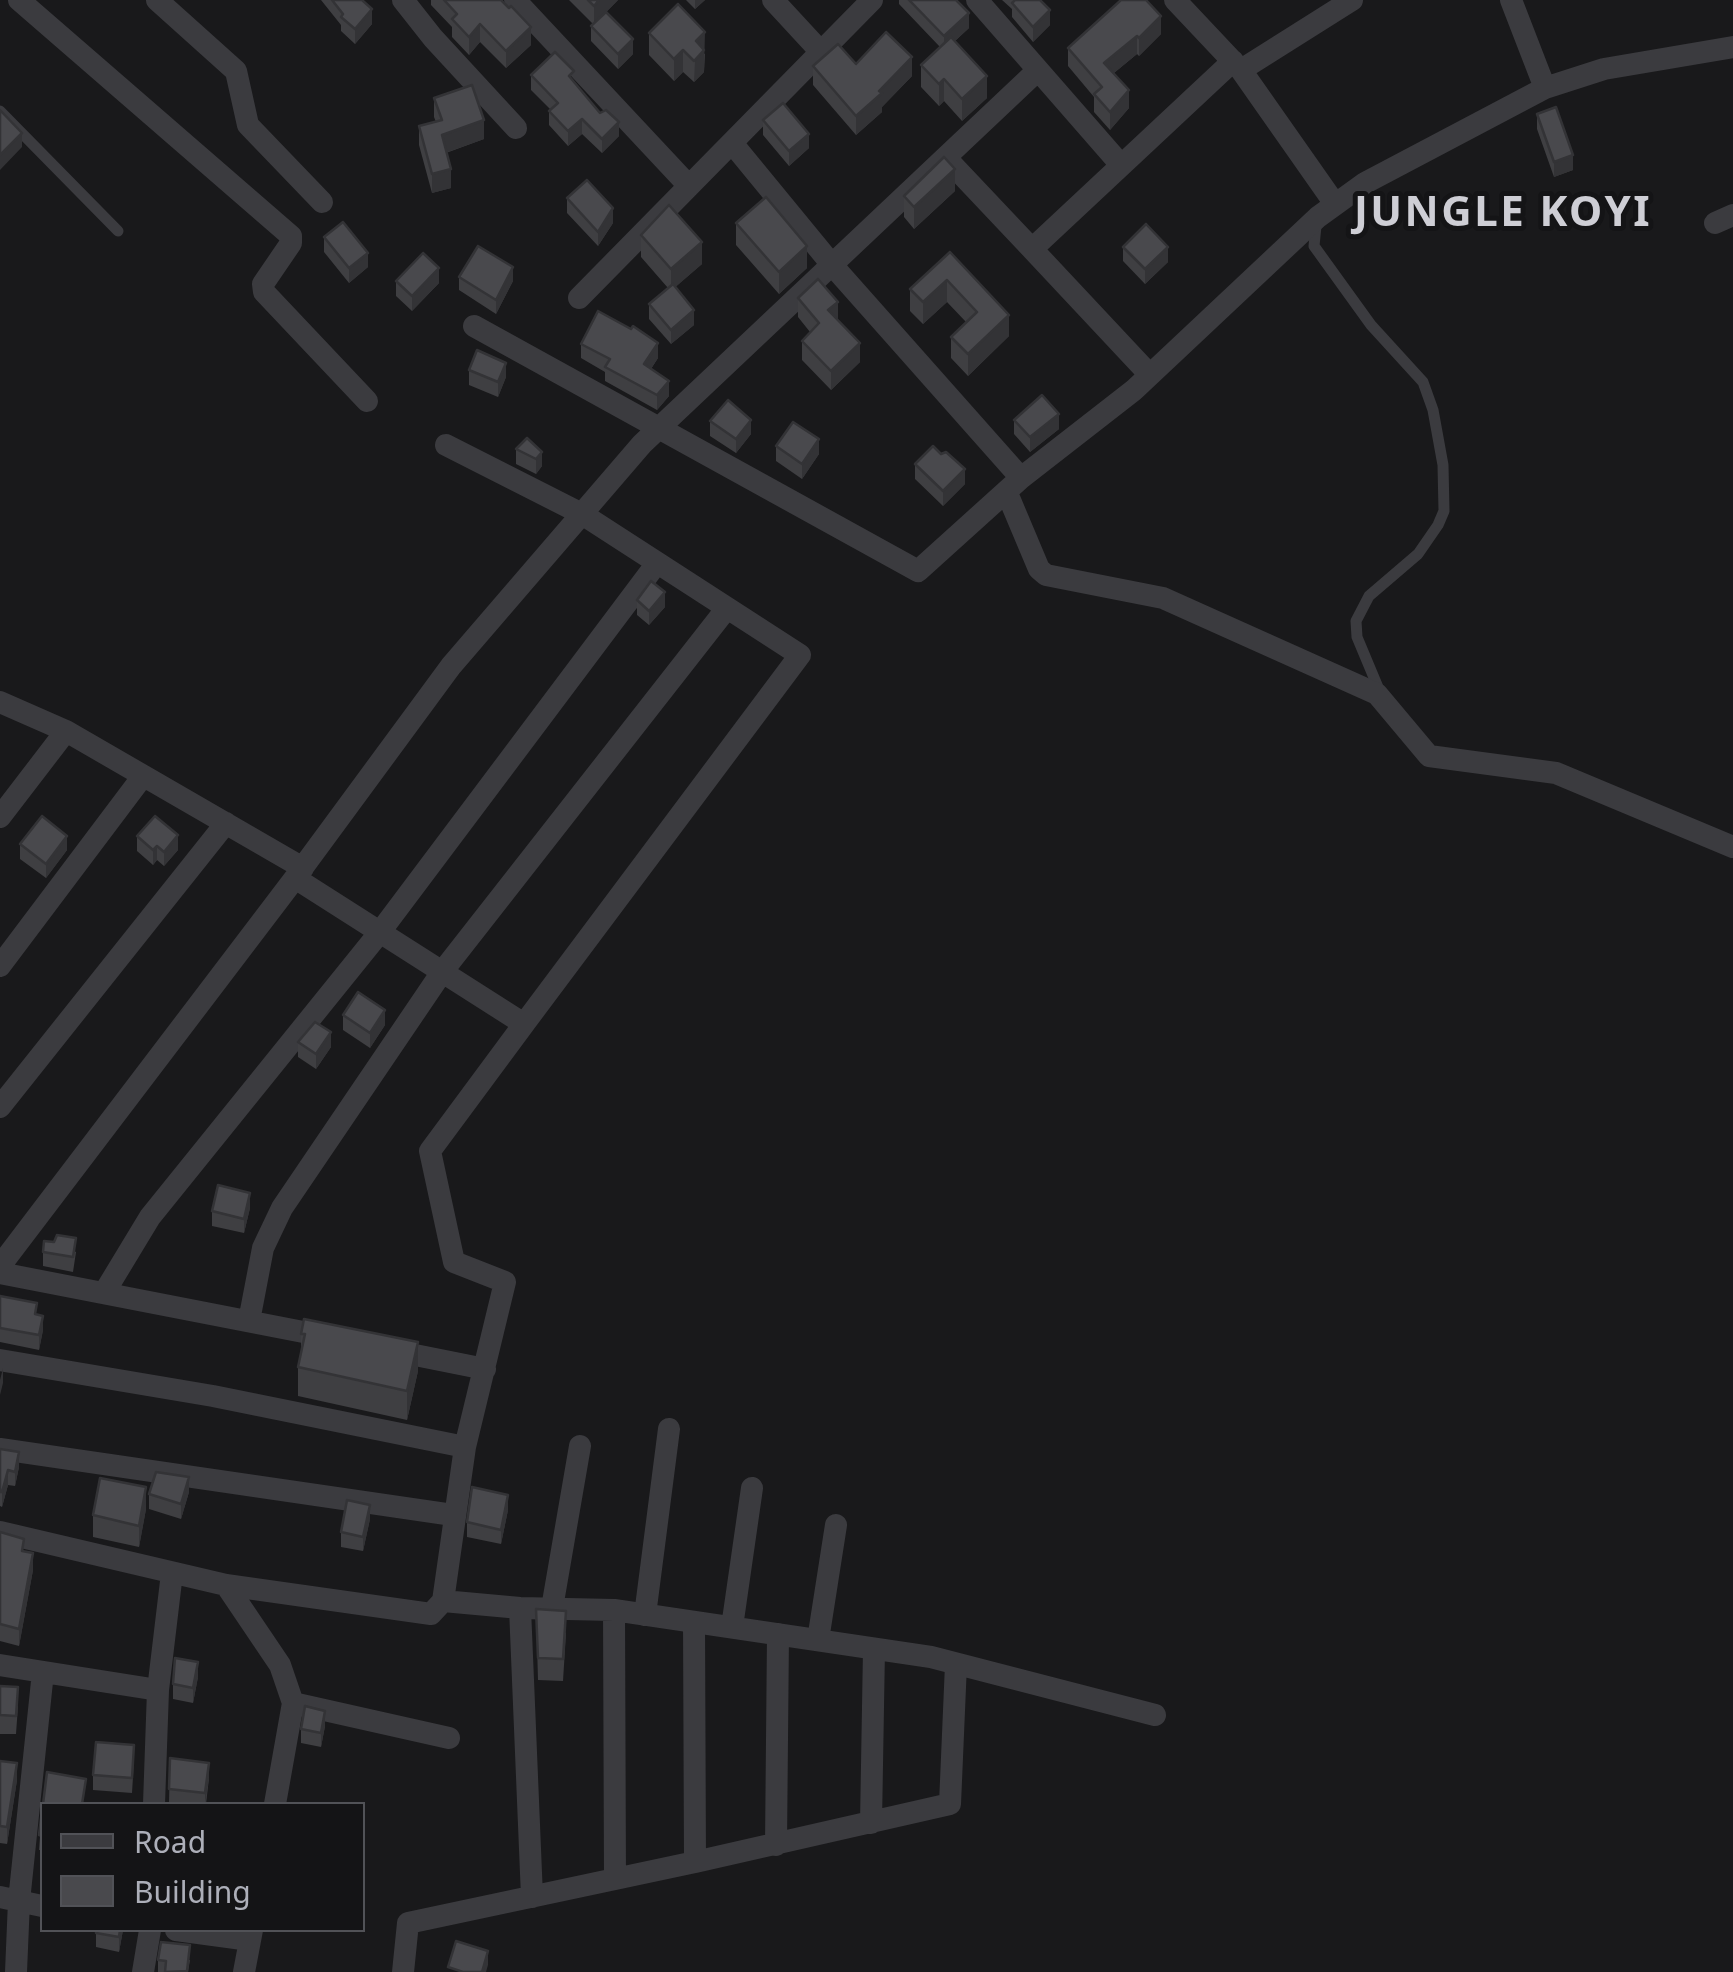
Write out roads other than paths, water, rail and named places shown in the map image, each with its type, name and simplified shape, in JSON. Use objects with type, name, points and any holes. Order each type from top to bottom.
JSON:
[{"type":"street","points":[[19,0],[291,236],[291,244],[263,288],[367,401]]},
{"type":"street","points":[[157,0],[236,71],[248,124],[322,202]]},
{"type":"street","points":[[403,0],[425,30],[516,128]]},
{"type":"street","points":[[515,0],[689,186]]},
{"type":"street","points":[[773,0],[820,52]]},
{"type":"street","points":[[578,298],[872,0]]},
{"type":"street","points":[[976,0],[1121,165]]},
{"type":"street","points":[[1176,0],[1237,65],[1326,211]]},
{"type":"street","points":[[1032,250],[1121,165],[1237,65],[1352,0]]},
{"type":"street","points":[[1511,0],[1545,88]]},
{"type":"street","points":[[474,326],[918,571],[1150,375],[1326,211],[1365,183],[1545,88],[1604,69],[1733,47]]},
{"type":"street","points":[[485,1369],[0,1270],[452,666],[582,514],[658,429],[1038,70]]},
{"type":"street","points":[[732,142],[1014,486],[1044,574],[1163,598],[1382,697],[1429,756],[1556,773],[1733,847]]},
{"type":"street","points":[[946,158],[1150,375]]},
{"type":"street","points":[[0,1532],[226,1584],[431,1614],[443,1601],[465,1447],[506,1282],[454,1262],[430,1150],[800,655],[582,514],[446,445]]},
{"type":"street","points":[[104,1293],[150,1217],[380,932],[657,562]]},
{"type":"street","points":[[249,1321],[263,1248],[271,1227],[442,972],[727,608]]},
{"type":"street","points":[[0,702],[66,731],[226,823],[380,932],[524,1024]]},
{"type":"street","points":[[0,817],[66,731]]},
{"type":"street","points":[[0,966],[143,776]]},
{"type":"street","points":[[0,1107],[226,823]]},
{"type":"street","points":[[0,1360],[213,1396],[465,1447]]},
{"type":"street","points":[[646,1615],[669,1429]]},
{"type":"street","points":[[552,1608],[580,1446]]},
{"type":"street","points":[[0,1449],[453,1515]]},
{"type":"street","points":[[732,1627],[752,1488]]},
{"type":"street","points":[[818,1640],[836,1525]]},
{"type":"street","points":[[154,1802],[158,1690],[172,1572]]},
{"type":"street","points":[[226,1584],[280,1665],[293,1703],[275,1802]]},
{"type":"street","points":[[443,1601],[614,1610],[874,1648],[956,1664],[1155,1714]]},
{"type":"street","points":[[520,1608],[532,1896]]},
{"type":"street","points":[[614,1610],[615,1879]]},
{"type":"street","points":[[694,1622],[695,1862]]},
{"type":"street","points":[[776,1845],[778,1634]]},
{"type":"street","points":[[871,1822],[874,1648]]},
{"type":"street","points":[[0,1664],[158,1690]]},
{"type":"street","points":[[403,1972],[408,1923],[950,1804],[956,1664]]},
{"type":"street","points":[[16,1972],[9,1899],[43,1672]]},
{"type":"street","points":[[293,1703],[449,1738]]},
{"type":"street","points":[[9,1899],[40,1906]]},
{"type":"street","points":[[143,1972],[150,1932]]},
{"type":"street","points":[[214,1932],[251,1934],[244,1972]]},
{"type":"lane","points":[[0,111],[118,231]]},
{"type":"lane","points":[[1326,211],[1312,244],[1371,325],[1422,382],[1433,410],[1443,465],[1444,511],[1438,526],[1418,554],[1369,596],[1356,622],[1357,637],[1382,697]]},
{"type":"district","name":"JUNGLE KOYI","points":[[1503,214]]}]
